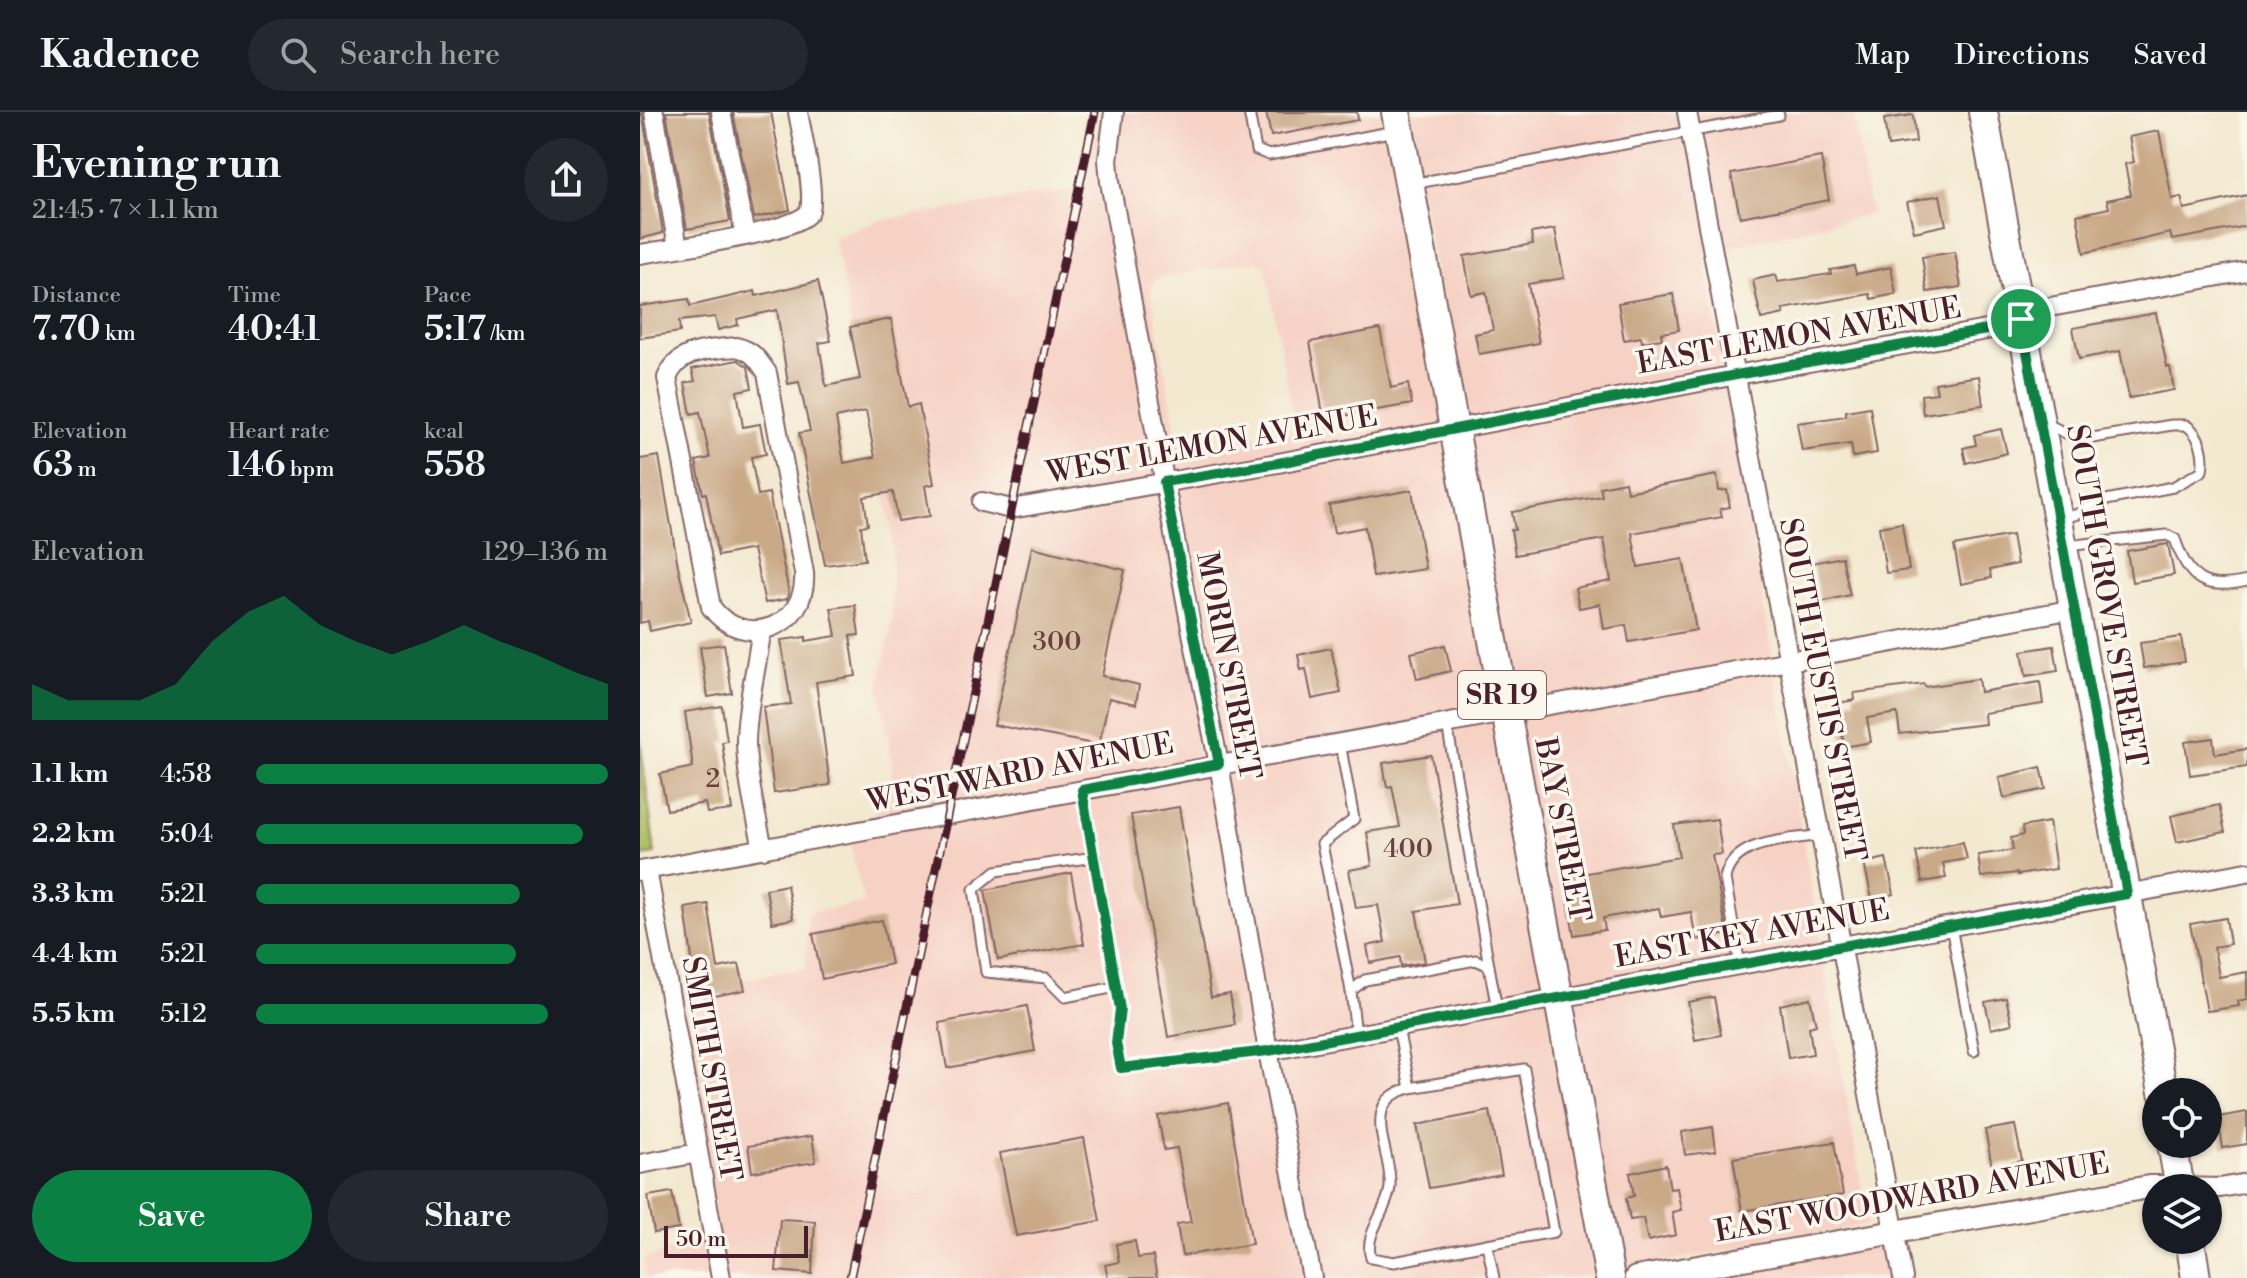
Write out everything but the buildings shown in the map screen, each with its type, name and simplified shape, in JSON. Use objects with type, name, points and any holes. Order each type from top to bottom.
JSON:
[{"type":"main road","name":"SOUTH GROVE STREET","points":[[1983,112],[2160,1078]]},
{"type":"main road","name":"BAY STREET","points":[[1397,121],[1610,1278]]},
{"type":"main road","points":[[2192,1254],[2196,1278]]},
{"type":"street","points":[[654,112],[678,247]]},
{"type":"street","points":[[721,112],[745,236]]},
{"type":"street","points":[[640,254],[745,236],[804,220],[810,212],[810,183],[798,112]]},
{"type":"street","name":"MORIN STREET","points":[[1114,112],[1108,160],[1110,182],[1312,1278]]},
{"type":"street","name":"SOUTH EUSTIS STREET","points":[[1687,112],[1903,1278]]},
{"type":"street","name":"EAST LEMON AVENUE","points":[[1453,429],[1992,329],[2050,307],[2247,271]]},
{"type":"street","points":[[736,347],[755,355],[767,373],[805,582],[802,597],[794,611],[784,621],[761,632],[730,625],[720,620],[711,607],[667,378],[672,366],[687,355],[736,347]]},
{"type":"street","name":"WEST LEMON AVENUE","points":[[982,502],[1011,509],[1453,429]]},
{"type":"street","name":"WEST WARD AVENUE","points":[[644,870],[2074,609]]},
{"type":"street","points":[[761,632],[746,743],[749,778],[763,849]]},
{"type":"street","name":"SMITH STREET","points":[[644,870],[721,1278]]},
{"type":"street","name":"EAST KEY AVENUE","points":[[1268,1051],[2247,872]]},
{"type":"street","points":[[640,1164],[698,1153]]},
{"type":"street","name":"EAST WOODWARD AVENUE","points":[[2222,1188],[2247,1183]]},
{"type":"street","name":"EAST WOODWARD AVENUE","points":[[1636,1278],[2142,1188]]},
{"type":"lane","points":[[1249,112],[1256,150],[1269,155],[1397,121]]},
{"type":"lane","points":[[1409,185],[1779,115]]},
{"type":"lane","points":[[2039,420],[2080,440],[2186,425],[2197,436],[2204,459],[2202,471],[2173,487],[2096,502],[2078,514],[2060,533]]},
{"type":"lane","points":[[2060,533],[2167,535],[2175,539],[2189,568],[2202,581],[2211,586],[2247,581]]},
{"type":"lane","points":[[1447,724],[1497,1009]]},
{"type":"lane","points":[[1340,743],[1354,819],[1322,844],[1351,991],[1356,1035]]},
{"type":"lane","points":[[1082,790],[1120,1009],[1116,1043],[1121,1068],[1268,1051]]},
{"type":"lane","points":[[1740,965],[1725,878],[1729,866],[1749,847],[1821,835]]},
{"type":"lane","points":[[1095,857],[996,871],[974,889],[986,972],[1046,978],[1065,997],[1116,987]]},
{"type":"lane","points":[[1951,926],[1974,1051]]},
{"type":"lane","points":[[1351,991],[1365,980],[1392,975],[1476,960],[1489,966]]},
{"type":"lane","points":[[1398,1028],[1410,1088]]},
{"type":"lane","points":[[1524,1069],[1554,1232],[1394,1262],[1371,1258],[1370,1240],[1390,1189],[1382,1113],[1390,1098],[1410,1088],[1524,1069]]},
{"type":"lane","points":[[1487,1244],[1494,1278]]},
{"type":"shaded area","points":[[1102,112],[1386,112],[1599,1273],[1572,1278],[647,1278],[643,1259],[718,1236],[678,991],[806,968],[808,913],[864,903],[846,828],[870,817],[891,800],[892,759],[879,686],[892,622],[892,531],[834,238],[877,221],[1082,188]],"holes":[[[1258,261],[1266,269],[1295,427],[1289,432],[1183,450],[1178,443],[1150,286],[1157,278]]]},
{"type":"shaded area","points":[[1406,112],[1853,112],[1871,214],[1704,253],[1868,1225],[1619,1270]]},
{"type":"shaded area","points":[[1899,1242],[1905,1278],[1699,1278]]},
{"type":"green space","points":[[640,738],[655,854],[640,856]]},
{"type":"railway","points":[[850,1278],[1095,112]]},
{"type":"route","points":[[2021,319],[2127,894],[1268,1051],[1121,1068],[1116,1043],[1120,1009],[1082,790],[1219,764],[1164,482],[1992,329],[2021,319]]}]
